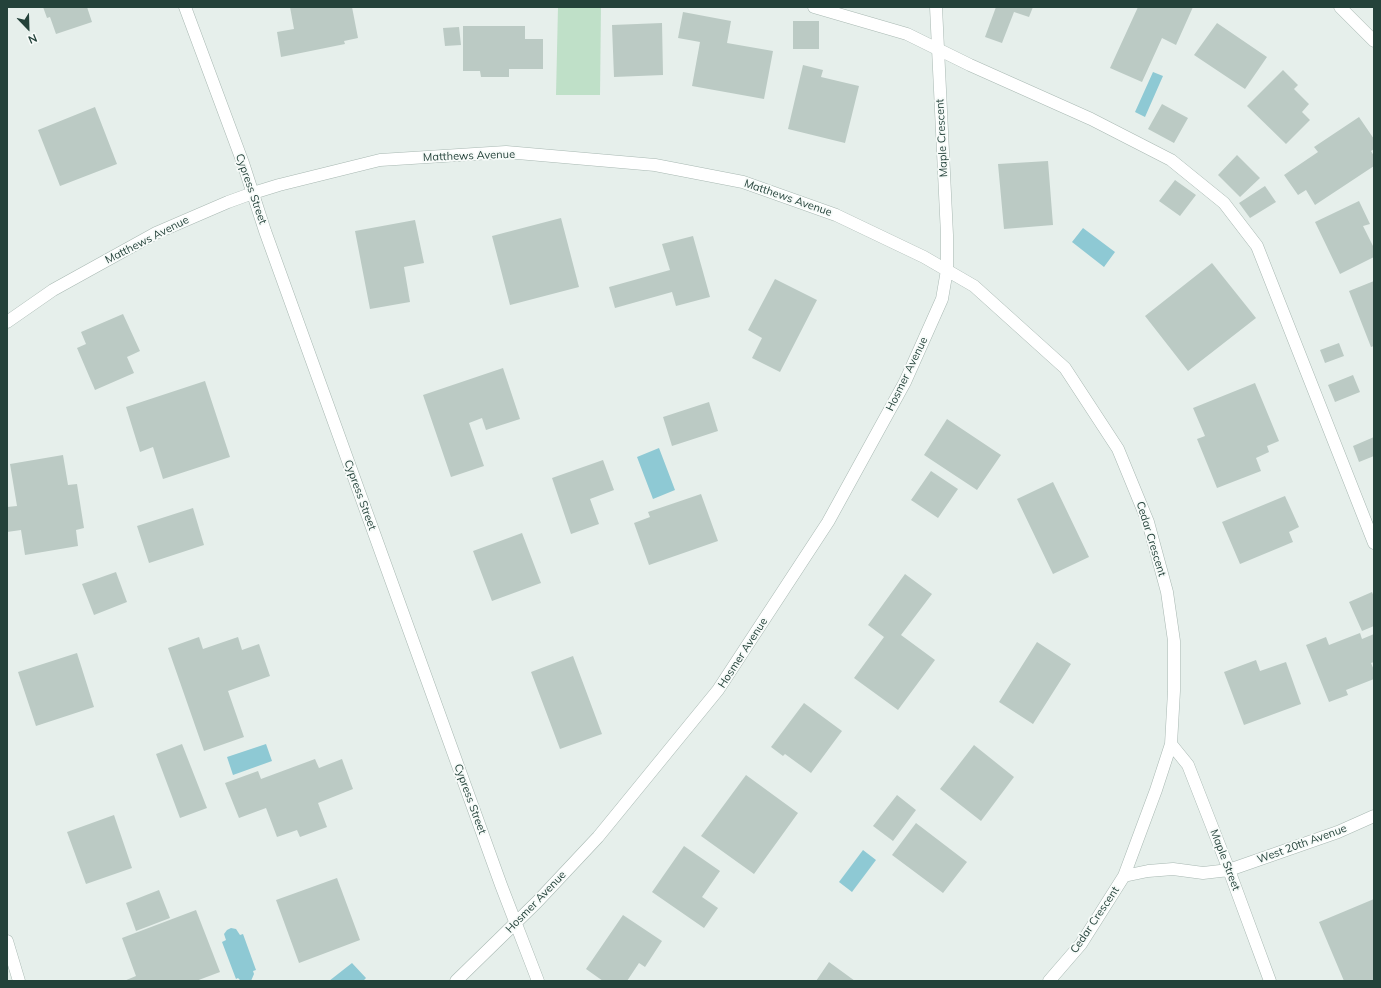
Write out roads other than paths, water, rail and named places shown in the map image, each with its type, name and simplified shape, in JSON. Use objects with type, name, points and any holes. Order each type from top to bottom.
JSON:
[{"type":"street","name":"Cypress Street","points":[[185,7],[515,924],[538,981]]},
{"type":"street","points":[[814,7],[907,34],[1090,119],[1171,160],[1224,203],[1257,246],[1374,543]]},
{"type":"street","name":"Maple Crescent","points":[[936,7],[947,235],[947,270]]},
{"type":"street","points":[[1340,7],[1374,40]]},
{"type":"street","name":"Matthews Avenue","points":[[7,322],[54,290],[156,233],[228,202],[253,193],[279,185],[380,160],[506,152],[655,165],[743,182],[836,215],[924,257],[947,270]]},
{"type":"street","name":"Cedar Crescent","points":[[947,270],[980,290],[1066,368],[1118,449],[1148,522],[1167,592],[1174,641],[1174,691],[1171,744],[1124,876],[1081,944],[1049,981]]},
{"type":"street","name":"Hosmer Avenue","points":[[456,981],[515,924],[598,837],[718,690],[828,522],[886,417],[905,382],[942,299],[947,270]]},
{"type":"street","name":"Maple Street","points":[[1171,744],[1188,765],[1270,981]]},
{"type":"street","name":"West 20th Avenue","points":[[1229,870],[1338,832],[1374,816]]},
{"type":"street","name":"Cedar Crescent","points":[[1124,876],[1148,871],[1173,869],[1203,873],[1229,870]]},
{"type":"street","points":[[7,941],[19,981]]},
{"type":"water","points":[[1153,72],[1163,76],[1145,117],[1135,112]]},
{"type":"water","points":[[1083,228],[1115,252],[1104,267],[1072,242]]},
{"type":"water","points":[[659,448],[675,490],[653,499],[637,457]]},
{"type":"water","points":[[266,744],[272,761],[233,775],[227,757]]},
{"type":"water","points":[[863,850],[876,860],[852,892],[839,882]]},
{"type":"water","points":[[231,928],[236,929],[240,935],[243,934],[256,970],[253,971],[254,974],[251,981],[241,981],[238,978],[236,979],[222,942],[226,940],[224,934]]},
{"type":"water","points":[[352,963],[366,978],[363,981],[329,981]]}]
